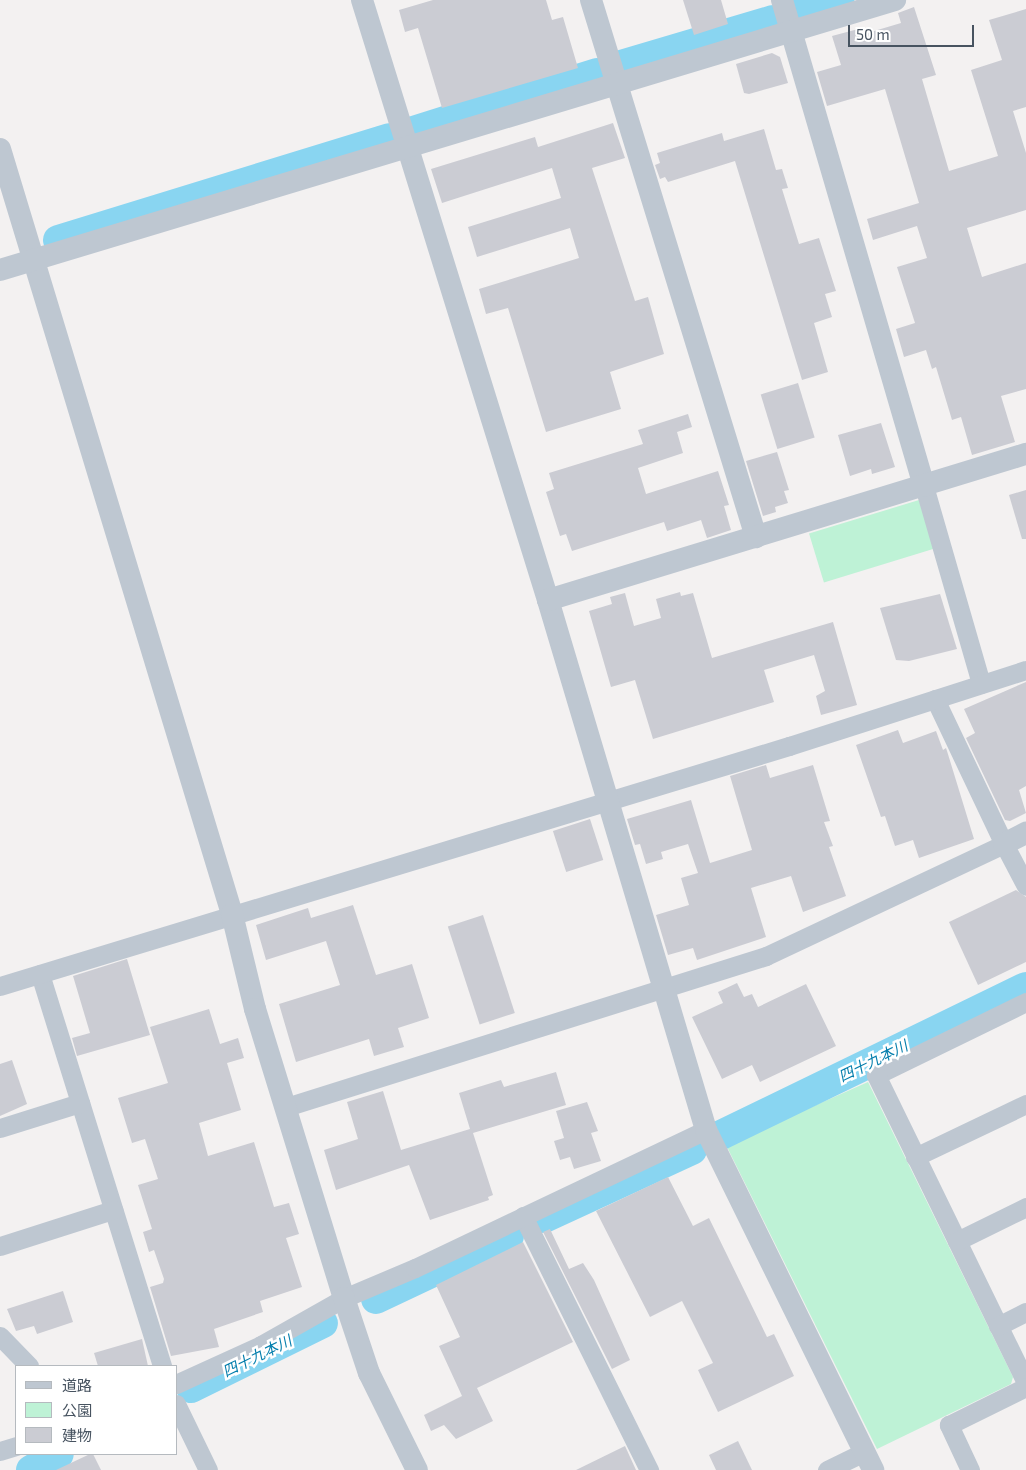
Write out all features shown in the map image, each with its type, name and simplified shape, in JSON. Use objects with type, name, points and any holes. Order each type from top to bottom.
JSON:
[{"type":"street","points":[[362,0],[548,600],[706,1130],[869,1461],[827,1470]]},
{"type":"street","points":[[591,0],[756,536]]},
{"type":"street","points":[[782,0],[981,684]]},
{"type":"street","points":[[0,270],[894,0]]},
{"type":"street","points":[[0,149],[232,914],[255,1009],[344,1298],[370,1373],[417,1470]]},
{"type":"street","points":[[548,600],[1026,454]]},
{"type":"street","points":[[0,986],[607,801],[1026,670]]},
{"type":"street","points":[[935,699],[1026,886]]},
{"type":"street","points":[[286,1107],[766,956],[1026,834]]},
{"type":"street","points":[[40,974],[162,1365]]},
{"type":"street","points":[[1026,1002],[876,1076],[1026,1383]]},
{"type":"street","points":[[0,1128],[80,1103]]},
{"type":"street","points":[[916,1157],[1026,1104]]},
{"type":"street","points":[[178,1383],[261,1345],[344,1298],[415,1268],[706,1130]]},
{"type":"street","points":[[957,1241],[1026,1207]]},
{"type":"street","points":[[0,1246],[113,1210]]},
{"type":"street","points":[[523,1216],[649,1470]]},
{"type":"street","points":[[998,1326],[1026,1312]]},
{"type":"street","points":[[0,1336],[28,1365]]},
{"type":"street","points":[[970,1470],[949,1426],[1026,1387]]},
{"type":"street","points":[[178,1408],[208,1470]]},
{"type":"street","points":[[0,1451],[15,1446]]},
{"type":"green space","points":[[919,500],[934,549],[824,582],[809,534]]},
{"type":"green space","points":[[868,1082],[1013,1377],[1011,1384],[877,1449],[726,1145]]},
{"type":"building","points":[[433,0],[546,0],[552,20],[563,17],[578,68],[442,108],[418,28],[405,32],[399,10]]},
{"type":"building","points":[[683,0],[721,0],[728,24],[694,35]]},
{"type":"building","points":[[914,7],[936,75],[922,79],[949,171],[998,156],[971,70],[1002,60],[989,20],[1026,9],[1026,107],[1013,111],[1026,153],[1026,210],[967,228],[982,277],[1026,263],[1026,389],[1001,396],[1015,442],[972,455],[961,417],[952,420],[936,367],[932,369],[926,350],[904,357],[896,329],[915,323],[897,267],[927,258],[917,226],[873,240],[867,219],[919,203],[885,89],[827,106],[817,72],[841,65],[832,36],[862,28],[864,34],[901,23],[898,13]]},
{"type":"building","points":[[772,53],[780,57],[788,83],[749,94],[744,93],[736,64]]},
{"type":"building","points":[[613,123],[625,158],[592,168],[635,301],[648,297],[664,354],[610,372],[621,409],[546,432],[508,308],[486,314],[479,289],[579,258],[570,228],[477,257],[468,227],[561,198],[552,168],[442,203],[431,169],[535,137],[538,147]]},
{"type":"building","points":[[764,129],[776,170],[782,169],[788,188],[782,189],[799,244],[819,238],[836,291],[825,294],[832,317],[814,323],[828,372],[802,380],[735,161],[668,182],[665,177],[660,179],[655,165],[660,163],[657,153],[722,133],[724,141]]},
{"type":"building","points":[[798,383],[815,438],[777,449],[761,394]]},
{"type":"building","points":[[688,414],[692,427],[677,432],[683,453],[638,468],[646,494],[718,471],[729,505],[724,506],[731,530],[707,538],[701,520],[667,531],[664,522],[572,551],[566,534],[560,536],[546,492],[554,489],[549,473],[643,444],[638,430]]},
{"type":"building","points":[[881,423],[895,467],[872,474],[871,469],[850,476],[838,435]]},
{"type":"building","points":[[777,452],[789,490],[784,491],[788,503],[775,507],[776,512],[763,516],[746,461]]},
{"type":"building","points":[[1026,490],[1026,539],[1022,539],[1009,495]]},
{"type":"building","points":[[680,592],[681,596],[693,593],[712,658],[833,622],[857,705],[821,715],[816,696],[825,691],[814,655],[764,670],[774,702],[653,739],[635,680],[611,687],[589,611],[612,604],[610,597],[625,593],[634,626],[661,618],[656,599]]},
{"type":"building","points":[[940,594],[957,649],[909,661],[896,660],[880,608]]},
{"type":"building","points":[[1026,682],[1026,786],[1019,790],[1026,813],[1010,821],[1005,820],[966,738],[975,733],[964,709]]},
{"type":"building","points":[[898,730],[903,743],[936,731],[943,750],[946,748],[974,839],[919,858],[913,840],[895,846],[885,816],[881,817],[856,745]]},
{"type":"building","points":[[766,765],[770,778],[813,765],[830,821],[824,822],[833,846],[829,847],[846,896],[803,912],[791,876],[751,888],[766,937],[697,960],[693,948],[668,955],[656,915],[689,905],[681,878],[698,873],[688,844],[661,852],[663,859],[646,864],[640,844],[635,845],[627,819],[691,800],[710,863],[752,850],[730,776]]},
{"type":"building","points":[[590,819],[603,860],[566,872],[553,831]]},
{"type":"building","points":[[1016,890],[1026,897],[1026,962],[978,985],[949,922]]},
{"type":"building","points":[[353,905],[376,975],[412,964],[429,1018],[398,1028],[404,1047],[374,1056],[369,1039],[296,1062],[279,1004],[340,985],[326,941],[266,960],[256,925],[308,908],[311,918]]},
{"type":"building","points":[[483,915],[515,1013],[480,1024],[448,926]]},
{"type":"building","points":[[127,959],[150,1035],[77,1056],[72,1038],[90,1033],[73,976]]},
{"type":"building","points":[[737,983],[744,997],[752,994],[758,1007],[806,984],[836,1046],[760,1082],[752,1065],[722,1079],[692,1017],[723,1003],[718,992]]},
{"type":"building","points":[[209,1009],[220,1044],[238,1038],[244,1058],[227,1063],[241,1110],[199,1123],[208,1156],[254,1142],[274,1207],[289,1203],[299,1234],[286,1238],[302,1287],[260,1301],[263,1312],[214,1329],[219,1347],[171,1356],[150,1287],[163,1283],[164,1279],[154,1250],[149,1252],[143,1232],[152,1229],[138,1185],[158,1179],[145,1139],[132,1143],[118,1098],[168,1083],[150,1027]]},
{"type":"building","points":[[12,1060],[27,1104],[0,1116],[0,1064]]},
{"type":"building","points":[[556,1072],[566,1105],[473,1133],[493,1195],[488,1197],[489,1200],[430,1220],[409,1165],[336,1190],[324,1150],[358,1139],[347,1102],[383,1091],[401,1150],[470,1129],[459,1093],[501,1080],[504,1087]]},
{"type":"building","points":[[587,1102],[598,1131],[591,1133],[601,1161],[574,1169],[570,1157],[560,1160],[554,1141],[564,1138],[556,1111]]},
{"type":"building","points":[[668,1177],[693,1226],[709,1218],[767,1337],[774,1334],[794,1376],[718,1412],[698,1370],[713,1363],[682,1301],[650,1317],[596,1211]]},
{"type":"building","points":[[550,1229],[569,1269],[583,1263],[594,1280],[630,1360],[612,1369],[543,1232]]},
{"type":"building","points":[[523,1242],[573,1342],[477,1388],[493,1421],[456,1439],[444,1425],[431,1431],[424,1415],[462,1396],[439,1346],[460,1337],[436,1285]]},
{"type":"building","points":[[63,1291],[73,1322],[37,1334],[34,1326],[16,1331],[7,1309]]},
{"type":"building","points":[[142,1339],[148,1365],[98,1365],[94,1353]]},
{"type":"building","points":[[738,1441],[752,1470],[716,1470],[709,1455]]},
{"type":"building","points":[[625,1446],[636,1470],[576,1470]]},
{"type":"building","points":[[88,1455],[94,1455],[101,1470],[56,1470]]},
{"type":"waterway","points":[[801,11],[839,0]]},
{"type":"waterway","points":[[618,66],[773,20]]},
{"type":"waterway","points":[[410,132],[597,73]]},
{"type":"waterway","points":[[58,240],[389,138]]},
{"type":"waterway","name":"四十九本川","points":[[721,1135],[1026,987]]},
{"type":"waterway","name":"四十九本川","points":[[544,1218],[692,1150]]},
{"type":"waterway","name":"四十九本川","points":[[376,1299],[509,1236]]},
{"type":"waterway","name":"四十九本川","points":[[191,1388],[323,1323]]},
{"type":"waterway","name":"四十九本川","points":[[31,1470],[57,1455]]}]
